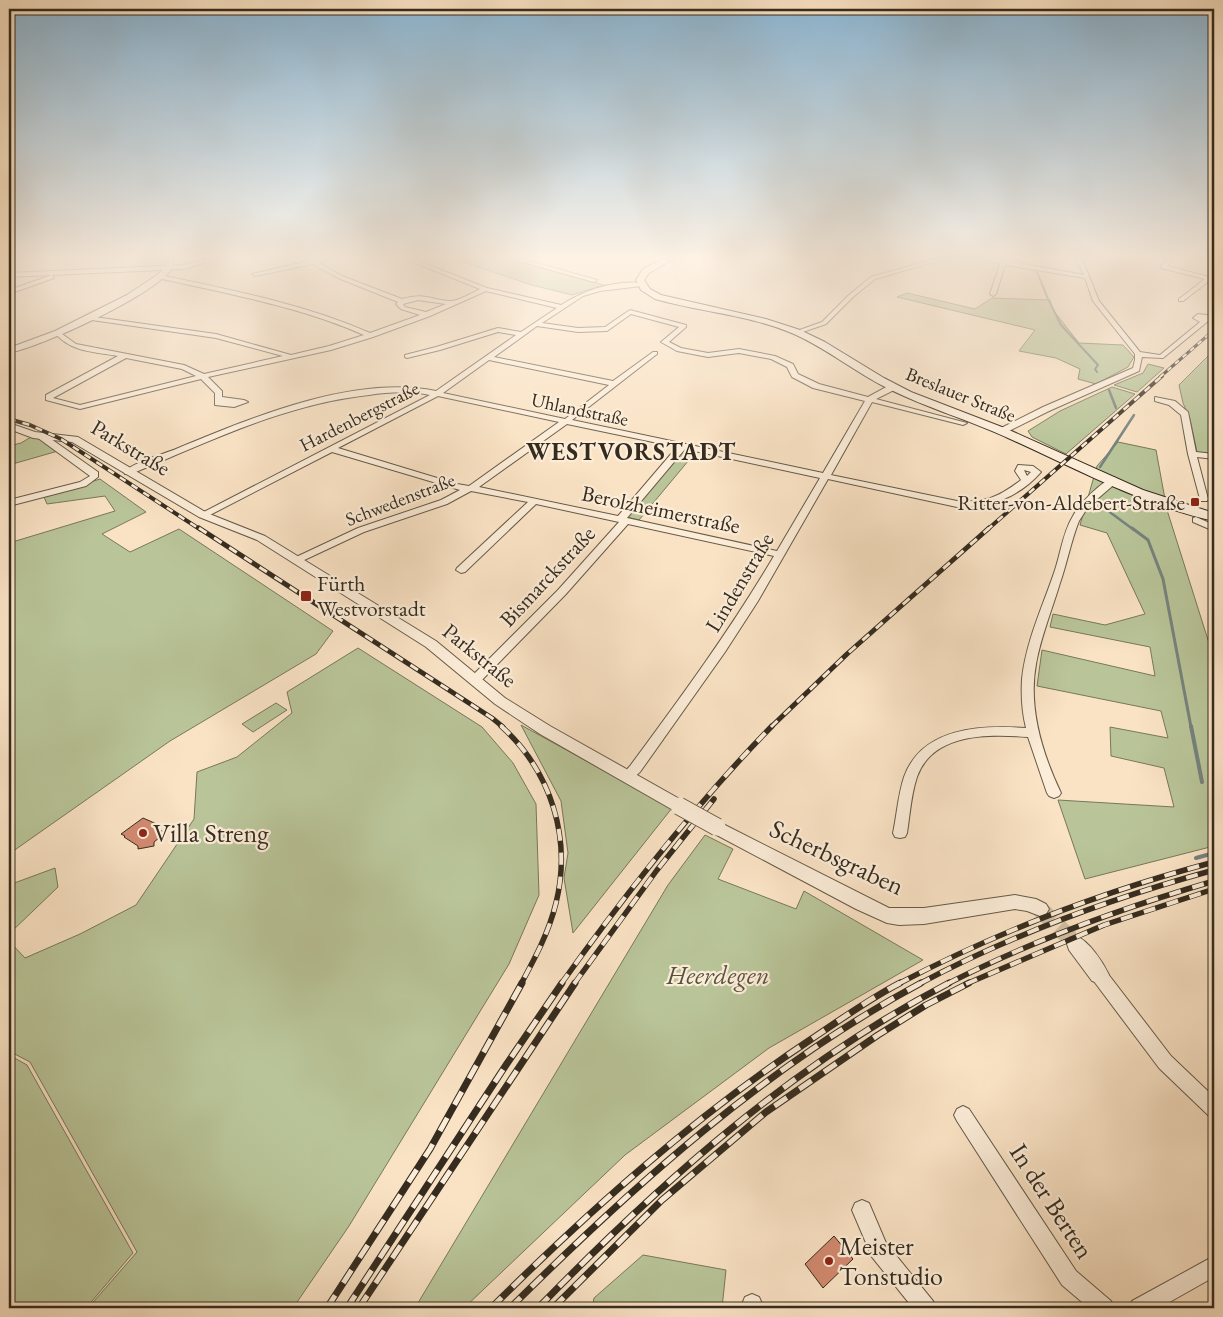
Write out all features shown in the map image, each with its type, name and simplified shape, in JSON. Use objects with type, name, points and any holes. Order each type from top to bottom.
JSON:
[{"type":"main road","name":"Breslauer Straße","points":[[760,320],[797,332],[820,344],[863,372],[893,387],[1002,431],[1114,480],[1214,511]]},
{"type":"main road","name":"Breslauer Straße","points":[[1114,480],[1133,491],[1163,503],[1214,517]]},
{"type":"street","points":[[9,352],[58,334],[83,320]]},
{"type":"street","points":[[105,320],[190,332],[269,350],[292,358]]},
{"type":"street","points":[[333,320],[371,336]]},
{"type":"street","points":[[124,356],[49,397],[50,400],[80,407],[203,376],[292,358],[371,336],[413,320]]},
{"type":"street","name":"Hardenbergstraße","points":[[203,515],[437,394],[541,320]]},
{"type":"street","points":[[536,324],[578,330],[607,328],[618,320]]},
{"type":"street","points":[[665,320],[684,326],[664,342],[679,350],[708,355],[739,351],[773,357],[790,366],[792,371],[805,381],[816,386],[963,423]]},
{"type":"street","points":[[797,332],[817,326],[825,320]]},
{"type":"street","points":[[1002,431],[1072,396],[1119,378],[1136,369],[1139,360],[1138,354],[1111,320]]},
{"type":"street","points":[[1138,354],[1161,357],[1205,321]]},
{"type":"street","name":"Hardenbergstraße","points":[[407,356],[438,349],[498,330],[522,334]]},
{"type":"street","points":[[58,334],[74,346],[184,367],[203,376],[218,393],[219,399]]},
{"type":"street","name":"Schwedenstraße","points":[[297,560],[361,530],[444,502],[471,488],[565,422],[655,353]]},
{"type":"street","points":[[488,358],[616,384]]},
{"type":"street","points":[[870,399],[893,387]]},
{"type":"street","name":"Uhlandstraße","points":[[128,472],[242,426],[335,397],[370,390],[403,389],[437,394],[825,477],[970,505],[992,503],[1001,499],[1026,480]]},
{"type":"street","name":"Lindenstraße","points":[[628,776],[721,650],[753,600],[870,399]]},
{"type":"street","points":[[1158,399],[1172,403],[1185,414],[1192,454],[1204,500]]},
{"type":"street","name":"Parkstraße","points":[[9,426],[33,435],[74,438],[128,472],[203,515],[250,532],[431,644],[500,701],[545,730],[679,806]]},
{"type":"street","name":"Parkstraße","points":[[9,503],[83,484],[95,474],[42,436]]},
{"type":"street","name":"Bismarckstraße","points":[[475,680],[562,592],[682,447]]},
{"type":"street","name":"Berolzheimerstraße","points":[[331,449],[456,487],[471,488],[534,501],[780,554]]},
{"type":"street","points":[[1192,454],[1214,456]]},
{"type":"street","points":[[1054,793],[1046,776],[1033,734],[1028,680],[1033,653],[1044,614],[1060,571],[1068,537],[1078,512],[1114,480]]},
{"type":"street","points":[[461,570],[534,501]]},
{"type":"street","points":[[1196,520],[1214,528]]},
{"type":"street","points":[[900,833],[914,769],[922,757],[932,748],[959,736],[990,732],[1033,734]]},
{"type":"street","name":"Scherbsgraben","points":[[679,806],[862,904],[887,915],[899,917],[924,916],[1015,902],[1030,904],[1040,909]]},
{"type":"street","points":[[1076,944],[1165,1062],[1214,1109]]},
{"type":"street","name":"In der Berten","points":[[963,1115],[1069,1278],[1104,1308]]},
{"type":"street","points":[[862,1210],[879,1250],[926,1308]]},
{"type":"street","points":[[1139,1308],[1214,1266]]},
{"type":"green space","points":[[995,320],[1061,320],[1079,343],[1123,345],[1134,357],[1128,367],[1096,384],[1078,379],[1080,369],[1056,358],[1019,351],[1035,330]]},
{"type":"green space","points":[[1214,350],[1214,455],[1197,452],[1190,419],[1183,403],[1179,385]]},
{"type":"green space","points":[[1148,364],[1164,368],[1137,392],[1114,385],[1143,373]]},
{"type":"green space","points":[[1112,387],[1135,394],[1066,454],[1032,437],[1028,431],[1060,411]]},
{"type":"green space","points":[[31,437],[42,438],[58,451],[9,465],[9,446],[21,443]]},
{"type":"green space","points":[[1118,442],[1156,450],[1167,510],[1214,659],[1214,846],[1085,879],[1058,800],[1174,807],[1164,768],[1111,756],[1110,727],[1168,738],[1161,711],[1037,686],[1042,650],[1155,676],[1150,647],[1050,627],[1053,614],[1105,625],[1145,614],[1107,533],[1080,525],[1097,466]]},
{"type":"green space","points":[[683,451],[694,454],[639,520],[627,517]]},
{"type":"green space","points":[[100,479],[146,512],[102,534],[130,552],[179,529],[333,631],[316,654],[170,741],[9,854],[9,543],[115,511],[105,496],[47,504],[44,497]]},
{"type":"green space","points":[[358,648],[482,727],[513,763],[536,804],[539,895],[509,964],[349,1226],[293,1308],[88,1308],[137,1252],[30,1062],[9,1051],[9,941],[25,958],[80,934],[136,905],[194,819],[197,772],[237,757],[292,713],[287,692]]},
{"type":"green space","points":[[276,703],[287,710],[253,732],[242,724]]},
{"type":"green space","points":[[521,725],[672,808],[573,933],[564,878],[568,853],[561,801]]},
{"type":"green space","name":"Heerdegen","points":[[705,835],[733,849],[718,879],[796,909],[804,891],[923,960],[769,1048],[625,1155],[464,1308],[415,1308],[668,885]]},
{"type":"green space","points":[[55,868],[58,887],[9,934],[9,885]]},
{"type":"green space","points":[[9,1055],[27,1065],[133,1253],[86,1308],[9,1308]]},
{"type":"green space","points":[[643,1255],[726,1270],[722,1308],[592,1308],[594,1298]]},
{"type":"building","name":"Villa Streng","points":[[143,818],[159,825],[156,828],[164,832],[154,842],[154,846],[138,849],[138,846],[121,834]]},
{"type":"building","name":"Meister Tonstudio","points":[[834,1236],[853,1259],[823,1288],[805,1264]]},
{"type":"waterway","name":"Scherbsgraben","points":[[1059,320],[1098,365],[1095,369],[1097,372]]},
{"type":"waterway","name":"Scherbsgraben","points":[[1109,390],[1116,408]]},
{"type":"waterway","name":"Scherbsgraben","points":[[1100,467],[1134,415]]},
{"type":"waterway","name":"Scherbsgraben","points":[[1107,510],[1134,530]]},
{"type":"waterway","name":"Scherbsgraben","points":[[1132,528],[1148,540],[1163,579],[1191,727]]},
{"type":"waterway","name":"Scherbsgraben","points":[[1191,726],[1202,782]]},
{"type":"waterway","points":[[1196,858],[1214,853]]},
{"type":"tunnel","points":[[1040,909],[1076,944]]},
{"type":"railway","points":[[1160,377],[1214,330]]},
{"type":"railway","points":[[987,530],[1162,376]]},
{"type":"railway","points":[[9,419],[30,425],[61,439],[201,530]]},
{"type":"railway","points":[[199,528],[492,718],[503,727]]},
{"type":"railway","points":[[771,727],[847,654],[989,528]]},
{"type":"railway","points":[[501,726],[533,764],[545,785],[559,830],[561,854],[560,879],[550,924],[521,984]]},
{"type":"railway","points":[[561,984],[610,917],[688,819],[771,727]]},
{"type":"railway","points":[[574,984],[657,870],[714,799]]},
{"type":"railway","points":[[900,983],[975,947],[1053,914],[1132,886],[1214,862]]},
{"type":"railway","points":[[919,984],[1027,933],[1101,905],[1214,870]]},
{"type":"railway","points":[[949,983],[1012,953],[1078,926],[1214,881]]},
{"type":"railway","points":[[966,984],[1104,925],[1214,889]]},
{"type":"railway","points":[[327,1308],[430,1149],[522,983]]},
{"type":"railway","points":[[347,1308],[562,983]]},
{"type":"railway","points":[[359,1308],[575,983]]},
{"type":"railway","points":[[491,1308],[605,1200],[684,1133],[767,1070],[855,1010],[900,983]]},
{"type":"railway","points":[[510,1308],[605,1217],[704,1130],[809,1052],[864,1016],[921,983]]},
{"type":"railway","points":[[538,1308],[632,1216],[731,1129],[782,1089],[836,1051],[891,1015],[949,983]]},
{"type":"railway","points":[[553,1308],[662,1200],[766,1112],[878,1035],[926,1005],[969,983]]},
{"type":"place","name":"Ritter-von-Aldebert-Straße","points":[[1195,502]]},
{"type":"place","name":"Fürth Westvorstadt","points":[[306,596]]},
{"type":"place","name":"Villa Streng","points":[[143,833]]},
{"type":"place","name":"Meister Tonstudio","points":[[829,1261]]},
{"type":"district","name":"WESTVORSTADT","points":[[631,452]]}]
